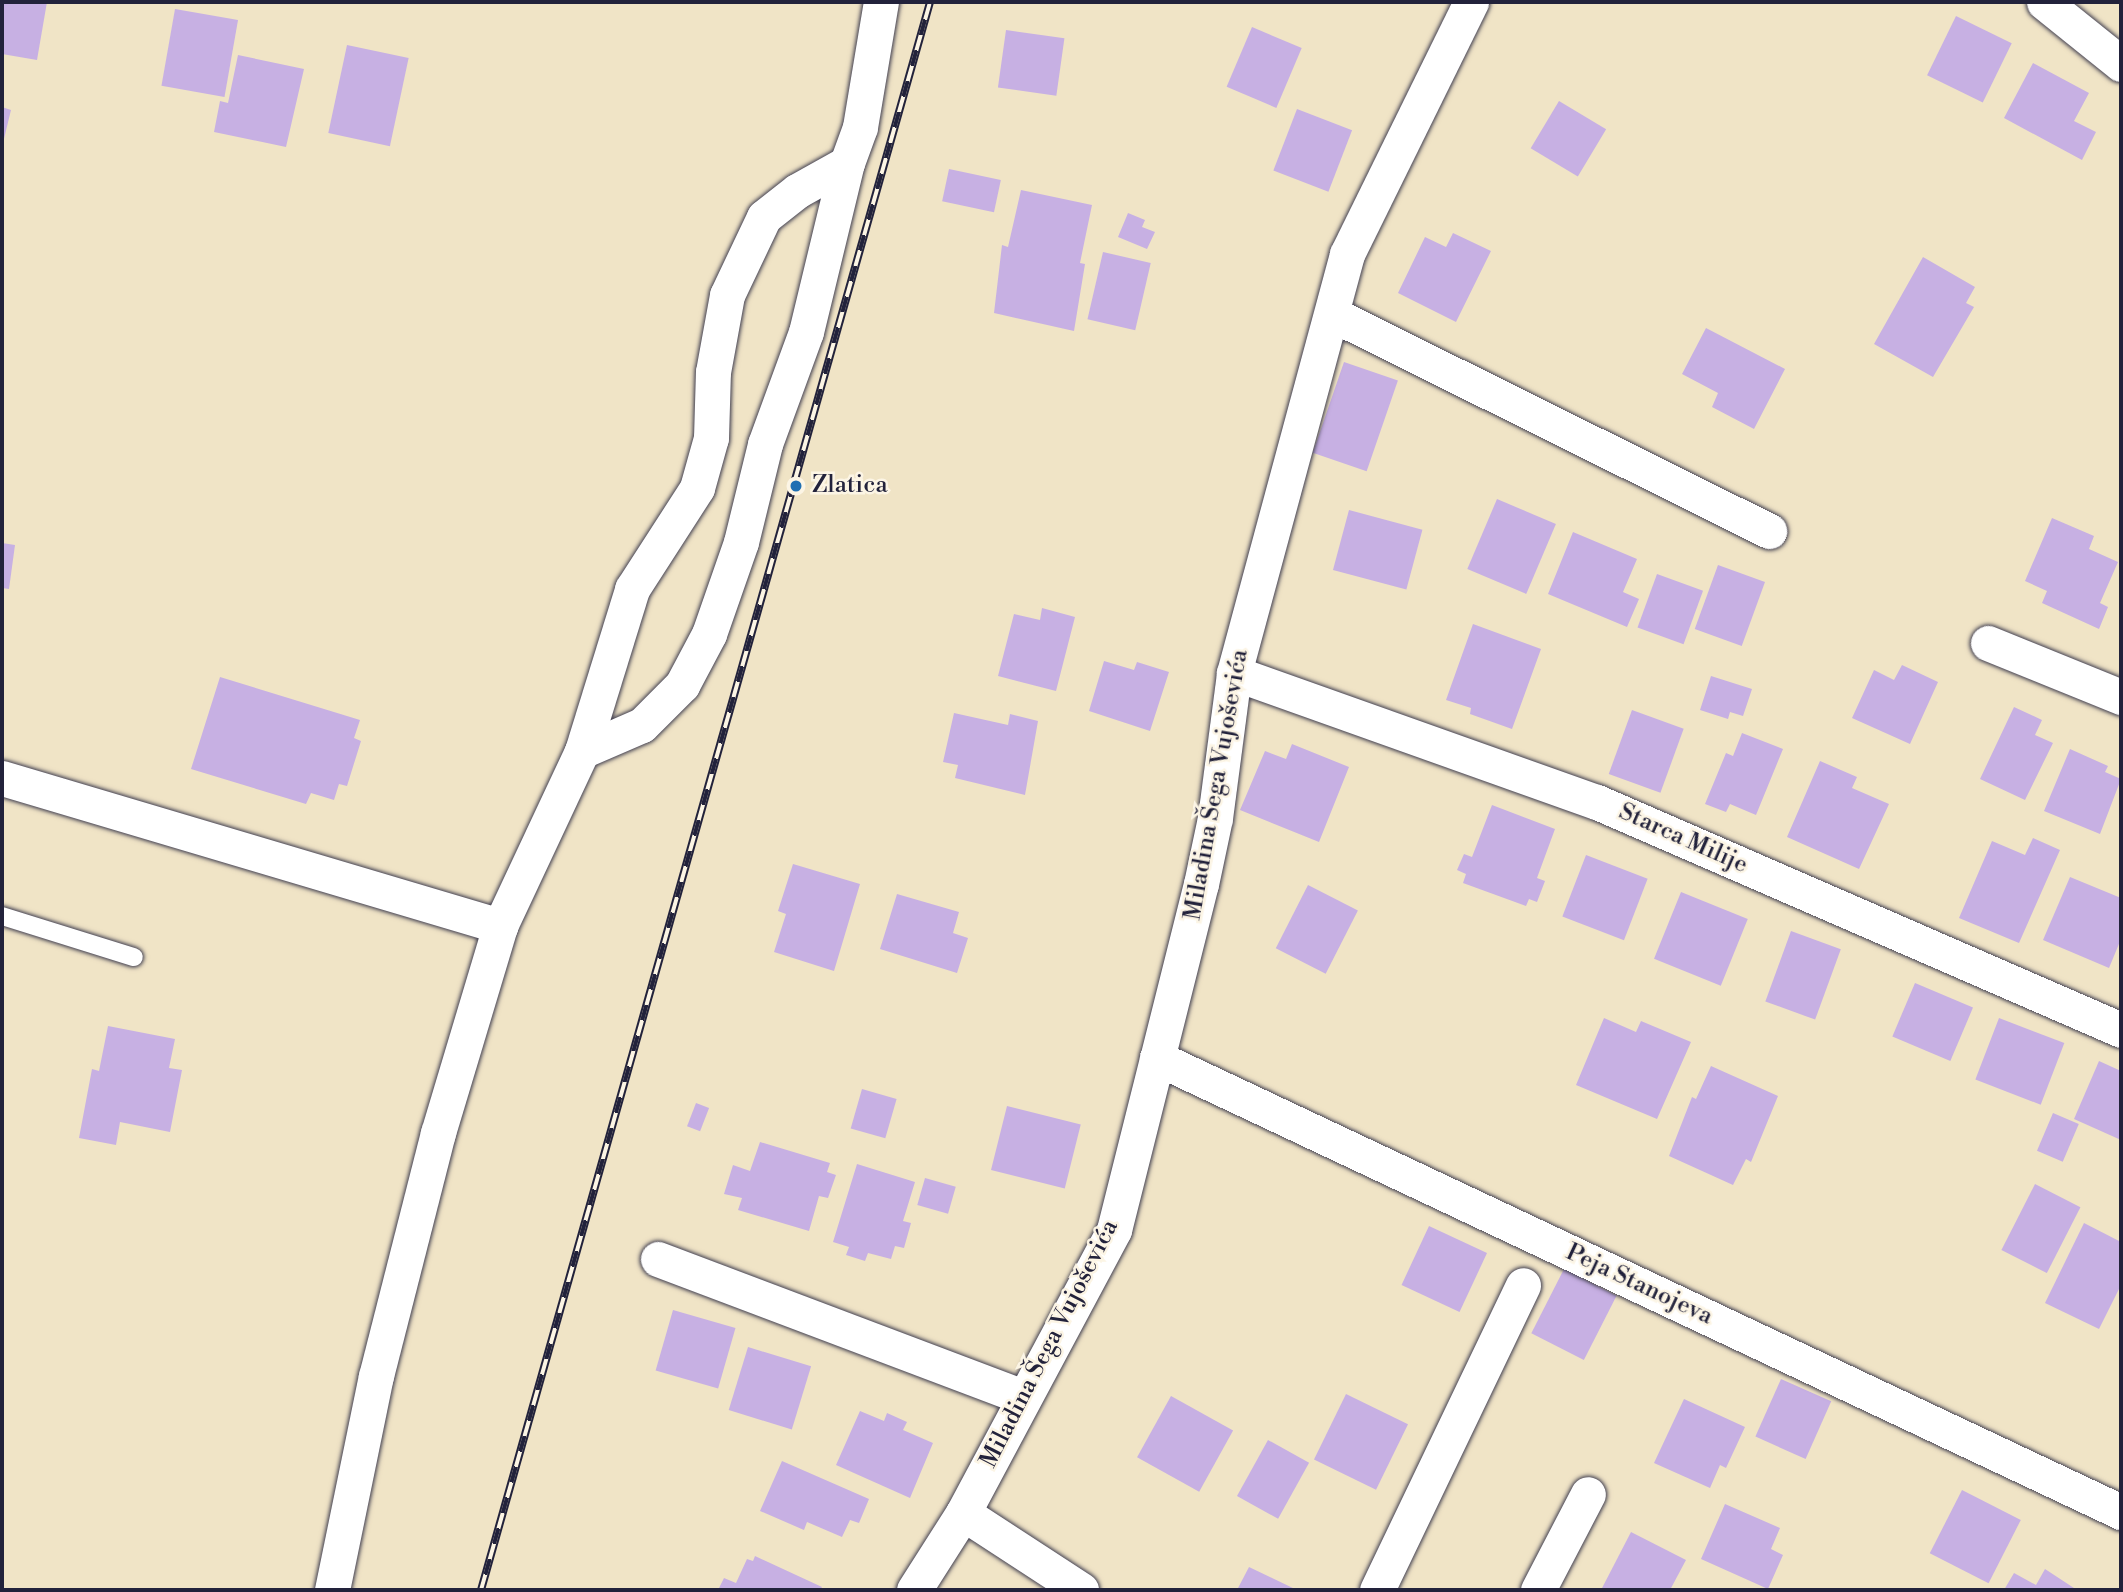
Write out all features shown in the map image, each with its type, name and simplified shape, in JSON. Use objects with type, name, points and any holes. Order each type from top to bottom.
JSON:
[{"type":"street","points":[[582,751],[642,725],[682,685],[709,634],[741,542],[765,444],[806,332],[847,163],[860,127],[881,2]]},
{"type":"street","name":"Miladina Šega Vujoševića","points":[[914,1590],[963,1513],[1114,1230],[1215,818],[1234,673],[1334,315],[1346,254],[1471,2]]},
{"type":"street","points":[[2044,2],[2121,64]]},
{"type":"street","points":[[332,1590],[383,1349],[438,1133],[500,926],[582,751],[632,589],[697,488],[711,438],[713,372],[727,295],[764,218],[797,191],[847,163]]},
{"type":"street","points":[[1334,315],[1769,531]]},
{"type":"street","points":[[1988,643],[2121,696]]},
{"type":"street","name":"Starca Milije","points":[[1234,673],[1597,802],[2121,1030]]},
{"type":"street","points":[[2,778],[500,926]]},
{"type":"street","name":"Peja Stanojeva","points":[[1157,1058],[2121,1512]]},
{"type":"street","points":[[658,1259],[1024,1396]]},
{"type":"street","points":[[1377,1590],[1523,1285]]},
{"type":"street","points":[[1538,1590],[1588,1493]]},
{"type":"street","points":[[963,1513],[1081,1590]]},
{"type":"lane","points":[[2,916],[135,957]]},
{"type":"building","points":[[2,2],[47,2],[37,60],[2,54]]},
{"type":"building","points":[[175,9],[238,20],[224,97],[161,86]]},
{"type":"building","points":[[1956,16],[2012,43],[1983,102],[1927,75]]},
{"type":"building","points":[[1252,27],[1302,48],[1276,108],[1227,87]]},
{"type":"building","points":[[1006,30],[1064,38],[1056,96],[998,87]]},
{"type":"building","points":[[347,45],[409,58],[390,146],[328,133]]},
{"type":"building","points":[[238,55],[304,69],[286,147],[214,132],[220,101],[228,103]]},
{"type":"building","points":[[2033,63],[2089,93],[2074,121],[2096,132],[2082,160],[2004,118]]},
{"type":"building","points":[[1559,101],[1606,129],[1578,176],[1531,148]]},
{"type":"building","points":[[2,107],[11,110],[3,143],[2,143]]},
{"type":"building","points":[[1297,109],[1352,130],[1328,192],[1273,171]]},
{"type":"building","points":[[949,169],[1001,180],[994,212],[942,201]]},
{"type":"building","points":[[1021,190],[1092,205],[1080,263],[1085,264],[1074,331],[994,313],[1002,245],[1008,247]]},
{"type":"building","points":[[1128,213],[1145,220],[1142,227],[1155,232],[1147,249],[1118,237]]},
{"type":"building","points":[[1453,233],[1491,251],[1456,322],[1398,293],[1425,237],[1446,247]]},
{"type":"building","points":[[1103,252],[1151,263],[1135,330],[1087,319]]},
{"type":"building","points":[[1923,257],[1975,287],[1966,303],[1974,307],[1933,377],[1874,344]]},
{"type":"building","points":[[1706,328],[1785,369],[1754,429],[1712,407],[1718,393],[1682,374]]},
{"type":"building","points":[[1344,362],[1398,381],[1367,471],[1313,453]]},
{"type":"building","points":[[1497,499],[1556,524],[1526,594],[1467,569]]},
{"type":"building","points":[[1349,510],[1422,530],[1406,590],[1333,570]]},
{"type":"building","points":[[2052,518],[2094,536],[2089,549],[2118,562],[2100,603],[2108,607],[2099,629],[2042,603],[2047,591],[2025,581]]},
{"type":"building","points":[[1573,532],[1637,559],[1623,592],[1639,599],[1627,627],[1548,594]]},
{"type":"building","points":[[2,543],[15,545],[9,589],[2,588]]},
{"type":"building","points":[[1718,565],[1765,582],[1742,646],[1695,629]]},
{"type":"building","points":[[1657,574],[1703,591],[1684,644],[1638,628]]},
{"type":"building","points":[[1042,608],[1075,617],[1056,691],[998,676],[1014,614],[1040,620]]},
{"type":"building","points":[[1473,624],[1541,649],[1512,729],[1470,714],[1471,708],[1446,700]]},
{"type":"building","points":[[1104,661],[1134,670],[1137,662],[1169,672],[1150,731],[1089,711]]},
{"type":"building","points":[[1902,665],[1938,682],[1910,744],[1852,718],[1874,670],[1894,680]]},
{"type":"building","points":[[1711,676],[1752,689],[1743,716],[1730,712],[1728,719],[1700,710]]},
{"type":"building","points":[[220,677],[360,720],[354,738],[361,741],[347,786],[339,784],[334,800],[311,793],[306,804],[191,769]]},
{"type":"building","points":[[2014,707],[2042,720],[2035,735],[2053,743],[2025,800],[1980,779]]},
{"type":"building","points":[[1632,710],[1684,729],[1660,793],[1609,774]]},
{"type":"building","points":[[954,713],[1008,725],[1010,714],[1038,721],[1025,795],[955,778],[958,765],[943,762]]},
{"type":"building","points":[[1742,733],[1783,749],[1756,815],[1730,804],[1726,812],[1705,804],[1726,753],[1733,756]]},
{"type":"building","points":[[1292,744],[1349,767],[1319,842],[1240,810],[1265,751],[1286,759]]},
{"type":"building","points":[[2070,749],[2108,766],[2105,772],[2121,779],[2100,834],[2044,811]]},
{"type":"building","points":[[1820,761],[1857,777],[1852,788],[1889,804],[1859,869],[1787,837]]},
{"type":"building","points":[[1492,805],[1555,829],[1537,878],[1545,881],[1537,902],[1529,899],[1526,906],[1463,883],[1466,874],[1457,870],[1464,854],[1472,857]]},
{"type":"building","points":[[2033,838],[2060,850],[2019,943],[1959,918],[1992,841],[2025,855]]},
{"type":"building","points":[[1586,855],[1648,879],[1624,940],[1562,917]]},
{"type":"building","points":[[793,864],[860,884],[834,971],[774,952],[786,914],[778,911]]},
{"type":"building","points":[[2070,877],[2121,898],[2121,939],[2109,968],[2043,940]]},
{"type":"building","points":[[1308,885],[1358,910],[1326,974],[1276,948]]},
{"type":"building","points":[[1681,892],[1748,919],[1721,986],[1654,959]]},
{"type":"building","points":[[897,894],[959,912],[953,933],[968,938],[957,973],[880,949]]},
{"type":"building","points":[[1791,931],[1841,949],[1815,1020],[1765,1001]]},
{"type":"building","points":[[1915,983],[1973,1008],[1950,1061],[1892,1036]]},
{"type":"building","points":[[1604,1018],[1636,1032],[1641,1021],[1691,1042],[1657,1119],[1576,1085]]},
{"type":"building","points":[[1999,1018],[2064,1043],[2041,1105],[1975,1080]]},
{"type":"building","points":[[108,1026],[175,1039],[169,1068],[182,1070],[170,1132],[120,1122],[116,1145],[79,1138],[92,1069],[99,1071]]},
{"type":"building","points":[[2099,1061],[2121,1071],[2121,1140],[2074,1119]]},
{"type":"building","points":[[1711,1066],[1778,1096],[1751,1162],[1746,1159],[1733,1185],[1669,1156],[1692,1097],[1696,1099]]},
{"type":"building","points":[[862,1089],[897,1099],[885,1138],[851,1128]]},
{"type":"building","points":[[696,1103],[709,1108],[700,1131],[687,1126]]},
{"type":"building","points":[[1007,1106],[1081,1124],[1065,1188],[991,1170]]},
{"type":"building","points":[[2053,1113],[2079,1124],[2063,1162],[2037,1151]]},
{"type":"building","points":[[760,1142],[830,1163],[827,1172],[836,1175],[828,1198],[819,1196],[809,1231],[738,1210],[742,1198],[724,1194],[733,1165],[750,1171]]},
{"type":"building","points":[[857,1164],[915,1182],[903,1221],[911,1223],[904,1248],[895,1246],[891,1259],[868,1253],[865,1261],[846,1255],[849,1247],[833,1242]]},
{"type":"building","points":[[925,1178],[956,1187],[948,1214],[917,1205]]},
{"type":"building","points":[[2035,1184],[2080,1207],[2047,1273],[2001,1250]]},
{"type":"building","points":[[2084,1223],[2121,1242],[2121,1285],[2099,1329],[2045,1303]]},
{"type":"building","points":[[1429,1226],[1487,1253],[1460,1312],[1402,1285]]},
{"type":"building","points":[[1564,1269],[1617,1296],[1584,1360],[1531,1333]]},
{"type":"building","points":[[673,1310],[735,1328],[718,1388],[656,1371]]},
{"type":"building","points":[[748,1347],[811,1366],[792,1429],[729,1410]]},
{"type":"building","points":[[1781,1379],[1831,1401],[1806,1459],[1755,1437]]},
{"type":"building","points":[[1346,1394],[1408,1424],[1376,1490],[1314,1460]]},
{"type":"building","points":[[1171,1396],[1233,1430],[1199,1492],[1137,1457]]},
{"type":"building","points":[[1684,1399],[1745,1427],[1726,1468],[1720,1465],[1710,1488],[1654,1463]]},
{"type":"building","points":[[860,1411],[884,1421],[887,1413],[907,1422],[903,1430],[933,1443],[910,1498],[836,1465]]},
{"type":"building","points":[[1268,1440],[1309,1463],[1278,1519],[1237,1496]]},
{"type":"building","points":[[782,1461],[869,1499],[859,1523],[850,1520],[842,1537],[807,1522],[804,1530],[760,1511]]},
{"type":"building","points":[[1962,1490],[2021,1520],[1989,1583],[1930,1553]]},
{"type":"building","points":[[1725,1504],[1780,1528],[1771,1549],[1783,1555],[1768,1589],[1701,1559]]},
{"type":"building","points":[[1631,1532],[1686,1560],[1670,1590],[1601,1590]]},
{"type":"building","points":[[755,1556],[822,1587],[820,1590],[718,1590],[724,1578],[736,1583],[747,1559],[753,1561]]},
{"type":"building","points":[[1249,1567],[1297,1590],[1237,1590]]},
{"type":"building","points":[[2045,1569],[2077,1590],[2004,1590],[2014,1573],[2036,1585]]},
{"type":"railway","points":[[481,1590],[930,2]]},
{"type":"place","name":"Zlatica","points":[[796,486]]}]
